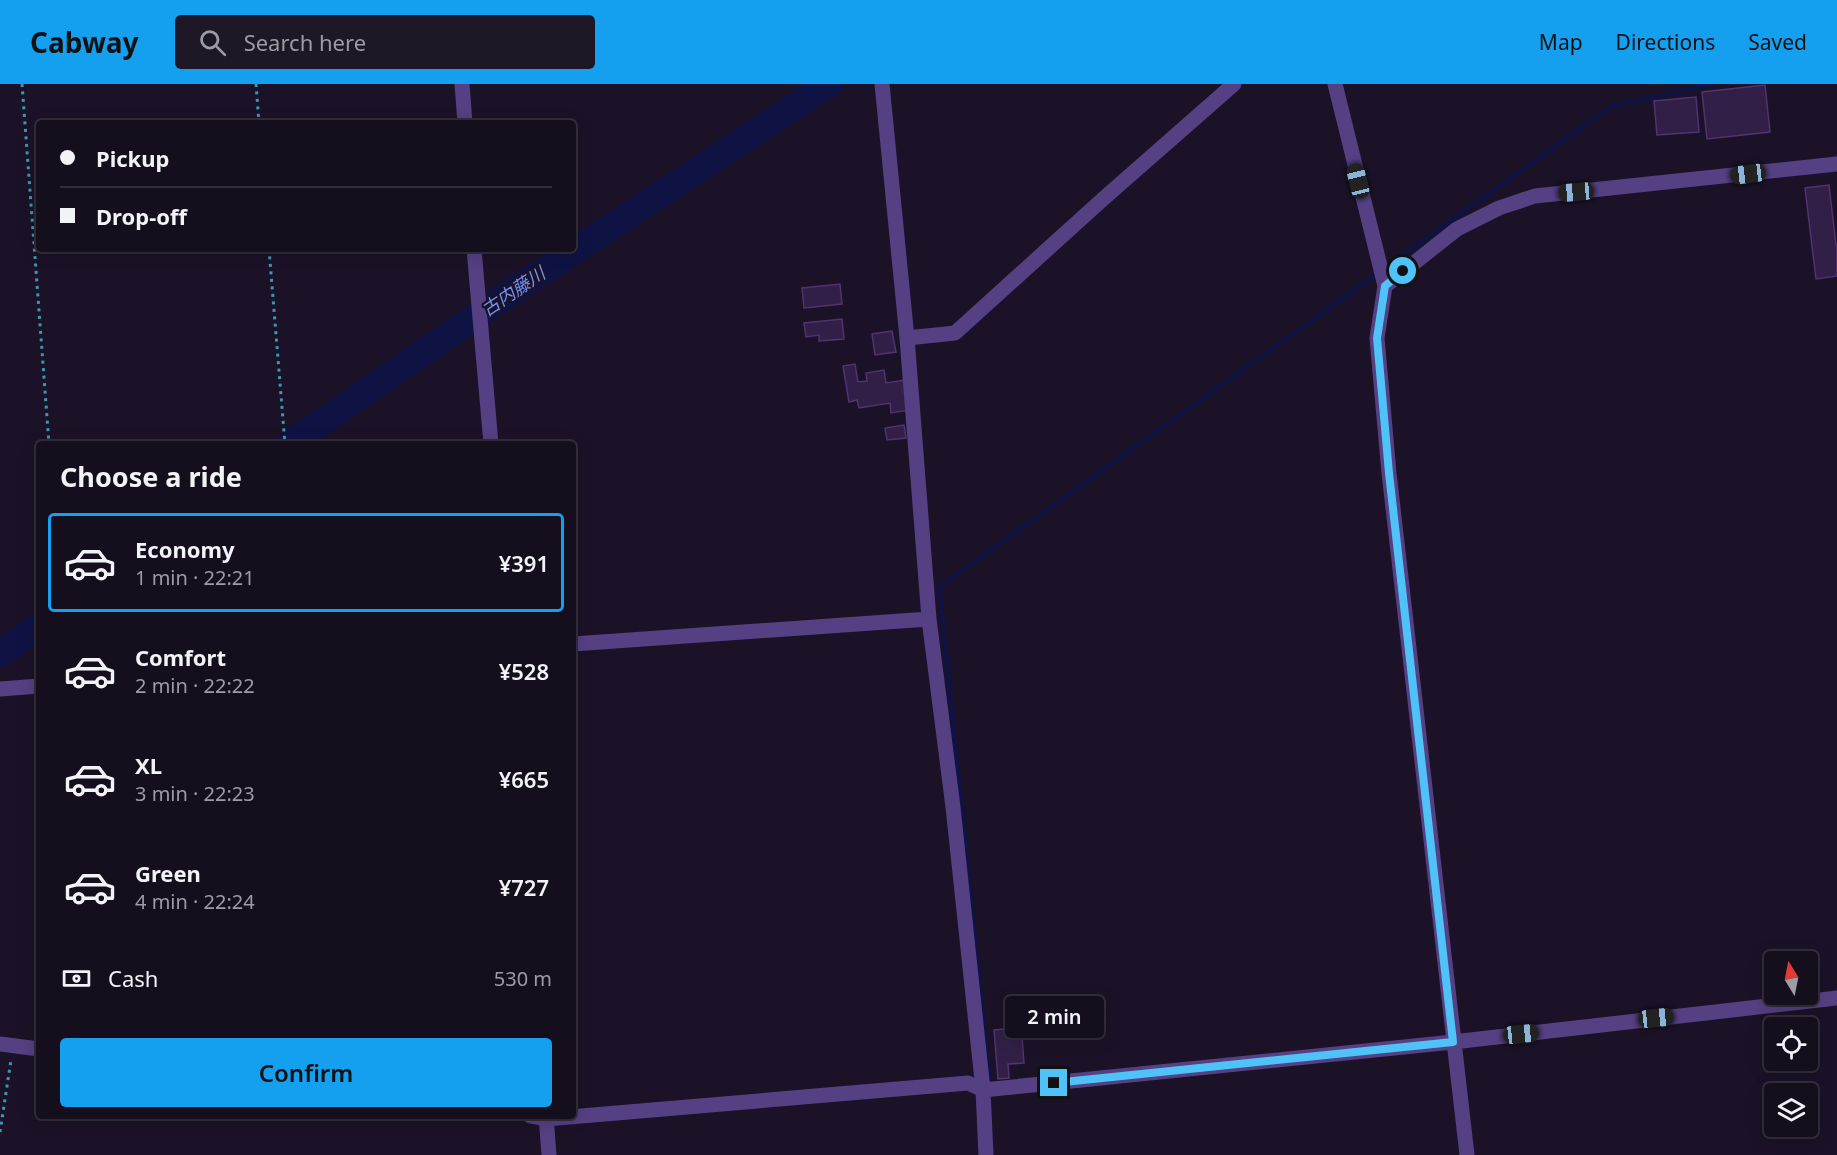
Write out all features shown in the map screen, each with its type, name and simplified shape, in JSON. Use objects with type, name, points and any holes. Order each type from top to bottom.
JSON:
[{"type":"street","points":[[462,84],[465,120]]},
{"type":"street","points":[[907,338],[955,333],[1234,84]]},
{"type":"street","points":[[1335,84],[1385,286],[1377,338],[1389,473],[1467,1155]]},
{"type":"street","points":[[883,86],[907,338],[928,619],[953,807],[983,1090],[986,1155]]},
{"type":"street","points":[[1385,286],[1457,229],[1499,208],[1535,196],[1837,164]]},
{"type":"street","points":[[474,252],[491,441]]},
{"type":"street","points":[[576,644],[928,619]]},
{"type":"street","points":[[0,689],[36,686]]},
{"type":"street","points":[[576,1115],[968,1083],[983,1090],[1453,1042],[1837,998]]},
{"type":"street","points":[[7,1045],[36,1049]]},
{"type":"street","points":[[546,1119],[549,1155]]},
{"type":"path","points":[[22,84],[49,441]]},
{"type":"path","points":[[256,84],[259,120]]},
{"type":"path","points":[[270,252],[285,441]]},
{"type":"path","points":[[0,1132],[7,1045]]},
{"type":"building","points":[[1765,85],[1770,132],[1707,139],[1702,92]]},
{"type":"building","points":[[1696,97],[1699,132],[1657,135],[1654,101]]},
{"type":"building","points":[[1829,185],[1837,244],[1837,276],[1816,279],[1805,188]]},
{"type":"building","points":[[840,284],[842,304],[804,308],[802,288]]},
{"type":"building","points":[[842,319],[844,339],[819,341],[819,335],[806,337],[804,323]]},
{"type":"building","points":[[892,331],[896,352],[875,355],[872,334]]},
{"type":"building","points":[[855,364],[858,382],[867,381],[866,373],[884,370],[886,383],[905,380],[910,410],[891,413],[890,403],[859,408],[857,400],[849,402],[843,366]]},
{"type":"building","points":[[904,425],[906,438],[887,440],[885,428]]},
{"type":"building","points":[[1015,1028],[1015,1037],[1022,1037],[1024,1063],[1008,1064],[1009,1078],[998,1079],[994,1030]]},
{"type":"waterway","name":"古内藤川","points":[[576,250],[829,84]]},
{"type":"waterway","points":[[990,1085],[939,587],[1610,107],[1713,84]]},
{"type":"waterway","name":"古内藤川","points":[[294,441],[572,252]]},
{"type":"waterway","name":"古内藤川","points":[[0,654],[36,628]]},
{"type":"route","points":[[1054,1083],[1453,1042],[1389,473],[1377,338],[1385,286],[1403,271]]}]
